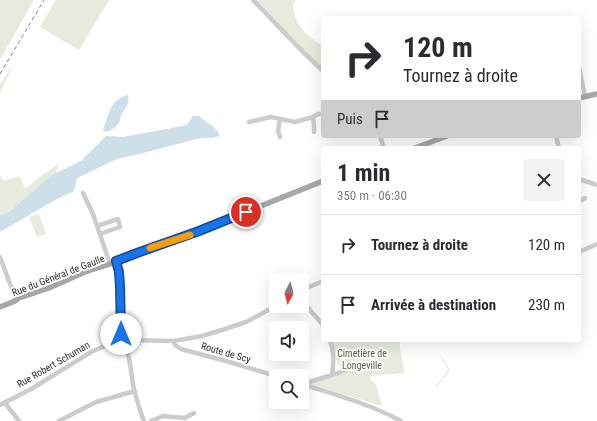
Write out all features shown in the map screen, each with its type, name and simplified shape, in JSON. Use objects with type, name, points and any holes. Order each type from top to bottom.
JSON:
[{"type":"main road","points":[[582,97],[597,94]]},
{"type":"main road","points":[[420,146],[442,138]]},
{"type":"main road","name":"Rue du Général de Gaulle","points":[[0,307],[85,272],[199,231],[321,183]]},
{"type":"street","points":[[253,0],[321,69]]},
{"type":"street","points":[[581,87],[582,97]]},
{"type":"street","points":[[249,122],[271,117],[295,122],[321,114]]},
{"type":"street","points":[[313,117],[314,132]]},
{"type":"street","points":[[280,119],[278,132],[280,137]]},
{"type":"street","points":[[581,180],[597,185]]},
{"type":"street","points":[[83,193],[97,226],[110,264]]},
{"type":"street","points":[[581,201],[585,198]]},
{"type":"street","points":[[97,226],[118,219],[120,227],[100,234]]},
{"type":"street","points":[[581,251],[597,244]]},
{"type":"street","points":[[0,257],[16,300]]},
{"type":"street","points":[[116,261],[119,272],[120,286],[121,336],[123,337],[135,391],[144,421]]},
{"type":"street","points":[[309,287],[321,282]]},
{"type":"street","points":[[309,309],[321,323]]},
{"type":"street","points":[[121,336],[117,337],[116,340],[120,343],[124,341],[174,341],[202,336],[240,325],[269,310]]},
{"type":"street","name":"Rue Robert Schuman","points":[[2,402],[33,388],[91,352],[116,340]]},
{"type":"street","name":"Route de Scy","points":[[174,341],[175,345],[181,349],[269,374]]},
{"type":"street","points":[[330,342],[334,364],[332,375]]},
{"type":"street","points":[[309,382],[346,370]]},
{"type":"street","points":[[309,387],[367,405],[401,421]]},
{"type":"street","points":[[59,421],[96,402],[135,391]]},
{"type":"street","points":[[2,402],[8,407],[18,421]]},
{"type":"street","points":[[151,421],[163,416],[185,418],[194,413]]},
{"type":"green space","points":[[0,0],[34,0],[0,60]]},
{"type":"green space","points":[[56,0],[109,0],[79,50],[40,27]]},
{"type":"green space","points":[[253,0],[296,0],[293,4],[298,24],[311,38],[321,45],[321,69]]},
{"type":"green space","points":[[13,65],[0,93],[0,84]]},
{"type":"green space","points":[[58,164],[56,173],[50,176],[9,212],[0,215],[0,175],[3,181],[19,176],[25,188]]},
{"type":"green space","points":[[39,214],[46,234],[37,237],[29,217]]},
{"type":"green space","name":"Cimetière de Longeville","points":[[333,342],[399,342],[404,373],[369,376],[376,385],[382,406],[310,384],[311,382],[347,372],[345,368],[343,369],[340,366],[334,352]]},
{"type":"shaded area","points":[[128,95],[128,103],[121,115],[119,123],[107,132],[103,131],[108,114],[113,104],[122,97]]},
{"type":"shaded area","points":[[193,116],[199,116],[216,129],[220,136],[201,138],[117,159],[77,178],[74,191],[55,200],[0,232],[0,215],[9,212],[50,176],[81,161],[106,136],[123,137],[187,125]]},
{"type":"waterway","points":[[436,386],[443,379],[449,369],[441,356]]},
{"type":"railway","points":[[0,74],[44,0]]},
{"type":"slow traffic","points":[[150,248],[190,235]]},
{"type":"route","points":[[121,334],[120,286],[119,272],[116,261],[199,231],[246,212]]}]
